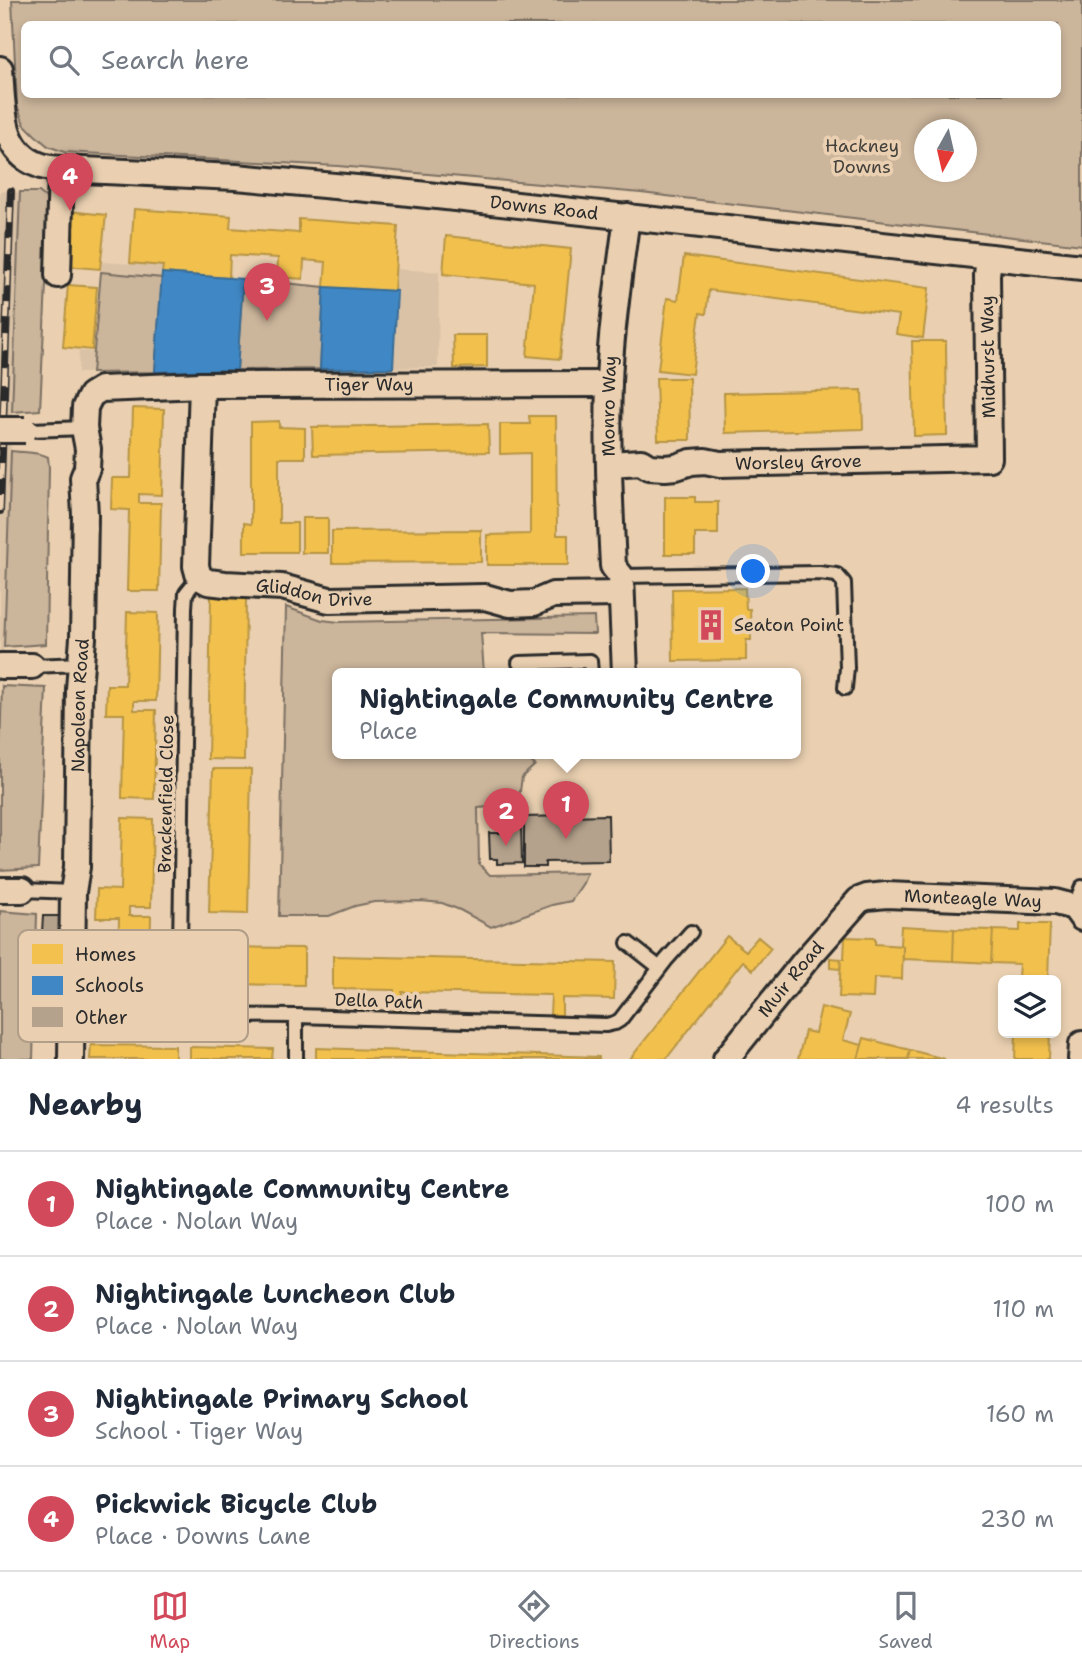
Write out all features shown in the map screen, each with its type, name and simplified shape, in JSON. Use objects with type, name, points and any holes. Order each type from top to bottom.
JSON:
[{"type":"street","name":"Downs Road","points":[[0,69],[4,120],[12,146],[25,159],[40,166],[61,170],[236,177],[400,192],[1082,267]]},
{"type":"street","points":[[58,275],[61,170]]},
{"type":"street","name":"Monro Way","points":[[625,668],[621,585],[613,566],[609,384],[626,216]]},
{"type":"street","name":"Midhurst Way","points":[[989,257],[989,458]]},
{"type":"street","name":"Tiger Way","points":[[129,387],[609,384]]},
{"type":"street","points":[[199,577],[196,566],[202,385]]},
{"type":"street","name":"Napoleon Road","points":[[72,930],[73,892],[77,874],[85,515],[83,478],[87,468],[88,449],[84,428],[85,407],[91,395],[101,388],[129,387]]},
{"type":"street","points":[[0,430],[28,430]]},
{"type":"street","name":"Worsley Grove","points":[[610,464],[641,463],[649,467],[665,468],[705,461],[720,464],[989,458]]},
{"type":"street","name":"Gliddon Drive","points":[[199,577],[208,582],[282,587],[329,600],[485,597],[510,604],[534,603],[553,595],[621,585]]},
{"type":"street","name":"Monteagle Way","points":[[859,900],[886,895],[1079,904]]},
{"type":"street","name":"Muir Road","points":[[726,1059],[805,961],[859,900]]},
{"type":"street","points":[[1082,1044],[1082,1059]]},
{"type":"lane","points":[[28,430],[84,428]]},
{"type":"lane","points":[[621,585],[819,573],[837,575],[844,583],[847,668],[845,688]]},
{"type":"lane","name":"Brackenfield Close","points":[[180,930],[186,593],[199,577]]},
{"type":"lane","points":[[519,663],[590,661],[591,668]]},
{"type":"lane","points":[[17,666],[81,664]]},
{"type":"lane","points":[[9,890],[73,892]]},
{"type":"lane","name":"Della Path","points":[[248,1016],[606,1025],[620,1020],[691,932]]},
{"type":"lane","points":[[628,943],[660,968]]},
{"type":"lane","points":[[296,1016],[296,1059]]},
{"type":"shaded area","points":[[0,191],[20,192],[0,749]]},
{"type":"shaded area","points":[[102,262],[163,266],[163,273],[393,291],[396,269],[439,272],[438,367],[78,373],[79,351],[93,352]]},
{"type":"green space","name":"Hackney Downs","points":[[12,0],[1082,0],[1082,245],[641,193],[338,166],[64,152],[48,146],[24,124],[17,105]]},
{"type":"green space","points":[[20,192],[39,192],[50,201],[40,410],[12,412]]},
{"type":"green space","points":[[101,272],[162,278],[155,372],[92,373]]},
{"type":"green space","points":[[243,279],[324,287],[320,369],[237,370]]},
{"type":"green space","points":[[11,451],[48,457],[46,644],[4,647]]},
{"type":"green space","points":[[286,607],[322,620],[339,622],[594,617],[595,634],[481,633],[484,668],[332,668],[332,759],[527,759],[535,765],[522,777],[518,805],[478,808],[479,864],[490,875],[587,873],[571,901],[491,927],[442,903],[421,901],[374,902],[329,916],[279,916]]},
{"type":"green space","points":[[2,686],[46,688],[38,868],[0,870]]},
{"type":"green space","points":[[0,911],[37,914],[37,930],[18,930],[18,1042],[33,1042],[33,1059],[0,1059]]},
{"type":"building: Homes","points":[[134,209],[231,216],[230,228],[299,233],[299,219],[398,226],[394,291],[324,287],[326,262],[304,260],[303,279],[277,277],[278,258],[230,255],[229,278],[162,273],[163,266],[130,263]]},
{"type":"building: Homes","points":[[68,211],[106,215],[100,269],[64,266]]},
{"type":"building: Homes","points":[[446,236],[571,249],[560,359],[527,356],[534,283],[443,274]]},
{"type":"building: Homes","points":[[684,256],[929,288],[923,338],[896,334],[899,315],[709,290],[706,314],[700,313],[692,374],[658,370],[667,298],[678,300]]},
{"type":"building: Homes","points":[[68,285],[97,287],[92,350],[63,347]]},
{"type":"building: Homes","points":[[453,335],[487,335],[487,367],[454,368]]},
{"type":"building: Homes","points":[[912,341],[946,341],[947,435],[914,436]]},
{"type":"building: Homes","points":[[656,378],[689,378],[690,440],[658,440]]},
{"type":"building: Homes","points":[[862,390],[863,429],[725,433],[724,393]]},
{"type":"building: Homes","points":[[133,408],[164,409],[162,495],[139,494],[139,503],[161,503],[159,591],[127,591],[129,510],[111,509],[112,478],[131,478]]},
{"type":"building: Homes","points":[[529,416],[556,416],[557,535],[568,535],[568,565],[487,565],[487,535],[530,534],[530,453],[500,454],[500,424],[530,424]]},
{"type":"building: Homes","points":[[279,421],[279,427],[305,428],[305,458],[279,458],[279,523],[297,523],[297,552],[244,552],[244,523],[251,524],[251,422]]},
{"type":"building: Homes","points":[[488,424],[489,452],[313,455],[312,427]]},
{"type":"building: Homes","points":[[665,497],[695,497],[695,502],[718,502],[718,534],[695,534],[695,554],[665,554]]},
{"type":"building: Homes","points":[[302,518],[328,518],[328,553],[302,553]]},
{"type":"building: Homes","points":[[481,530],[481,562],[332,563],[332,531]]},
{"type":"building: Homes","name":"Seaton Point","points":[[745,588],[746,609],[750,609],[751,640],[746,640],[746,660],[673,661],[672,589]]},
{"type":"building: Homes","points":[[211,595],[246,596],[244,760],[208,759]]},
{"type":"building: Homes","points":[[127,612],[158,613],[156,701],[134,701],[134,710],[156,710],[154,799],[122,798],[124,714],[106,714],[107,685],[125,685]]},
{"type":"building: Homes","points":[[213,769],[251,769],[248,914],[209,913]]},
{"type":"building: Homes","points":[[122,818],[153,819],[151,907],[129,907],[129,916],[151,916],[151,930],[119,930],[119,918],[96,918],[97,889],[120,890]]},
{"type":"building: Homes","points":[[1020,924],[1050,924],[1048,975],[1018,975],[1019,964],[991,963],[993,930],[1020,931]]},
{"type":"building: Homes","points":[[901,926],[954,929],[953,961],[903,959],[903,946],[900,945]]},
{"type":"building: Homes","points":[[954,929],[993,930],[991,963],[953,961]]},
{"type":"building: Homes","points":[[727,936],[746,951],[758,937],[771,948],[753,970],[743,961],[666,1059],[630,1059]]},
{"type":"building: Homes","points":[[845,937],[875,938],[875,944],[903,946],[902,979],[874,978],[873,998],[839,997]]},
{"type":"building: Homes","points":[[248,947],[304,948],[304,985],[248,984]]},
{"type":"building: Homes","points":[[333,956],[615,962],[614,999],[562,998],[562,1015],[550,1015],[551,995],[402,992],[401,1010],[394,1010],[394,990],[333,989]]},
{"type":"building: Homes","points":[[830,958],[841,959],[840,969],[830,968]]},
{"type":"building: Homes","points":[[821,1007],[850,1014],[843,1040],[862,1045],[858,1059],[798,1059],[805,1031],[815,1033]]},
{"type":"building: Homes","points":[[864,1038],[910,1050],[908,1059],[858,1059]]},
{"type":"building: Homes","points":[[1016,1038],[1050,1038],[1049,1059],[1015,1059]]},
{"type":"building: Homes","points":[[91,1045],[175,1046],[175,1059],[90,1059]]},
{"type":"building: Homes","points":[[190,1047],[273,1049],[272,1059],[190,1059]]},
{"type":"building: Homes","points":[[316,1048],[599,1057],[599,1059],[316,1059]]},
{"type":"building: Homes","points":[[910,1050],[945,1059],[908,1059]]},
{"type":"building: Schools","points":[[162,273],[243,279],[237,370],[155,372]]},
{"type":"building: Schools","points":[[324,287],[397,291],[393,368],[320,369]]},
{"type":"building: Other","points":[[608,815],[609,861],[545,862],[545,867],[524,867],[524,817]]},
{"type":"building: Other","points":[[608,815],[609,861],[545,862],[545,867],[524,867],[524,817]]},
{"type":"building: Other","points":[[499,823],[521,823],[522,863],[497,864],[497,859],[490,859],[489,833],[500,833]]},
{"type":"building: Other","points":[[499,823],[521,823],[522,863],[497,864],[497,859],[490,859],[489,833],[500,833]]},
{"type":"building: Other","points":[[43,916],[61,916],[60,930],[42,930]]},
{"type":"railway","points":[[0,511],[11,191]]},
{"type":"place","name":"Pickwick Bicycle Club","points":[[70,211]]},
{"type":"place","name":"Nightingale Primary School","points":[[267,321]]},
{"type":"place","name":"Seaton Point","points":[[711,625]]},
{"type":"place","name":"Nightingale Community Centre","points":[[566,839]]},
{"type":"place","name":"Nightingale Luncheon Club","points":[[506,846]]}]
